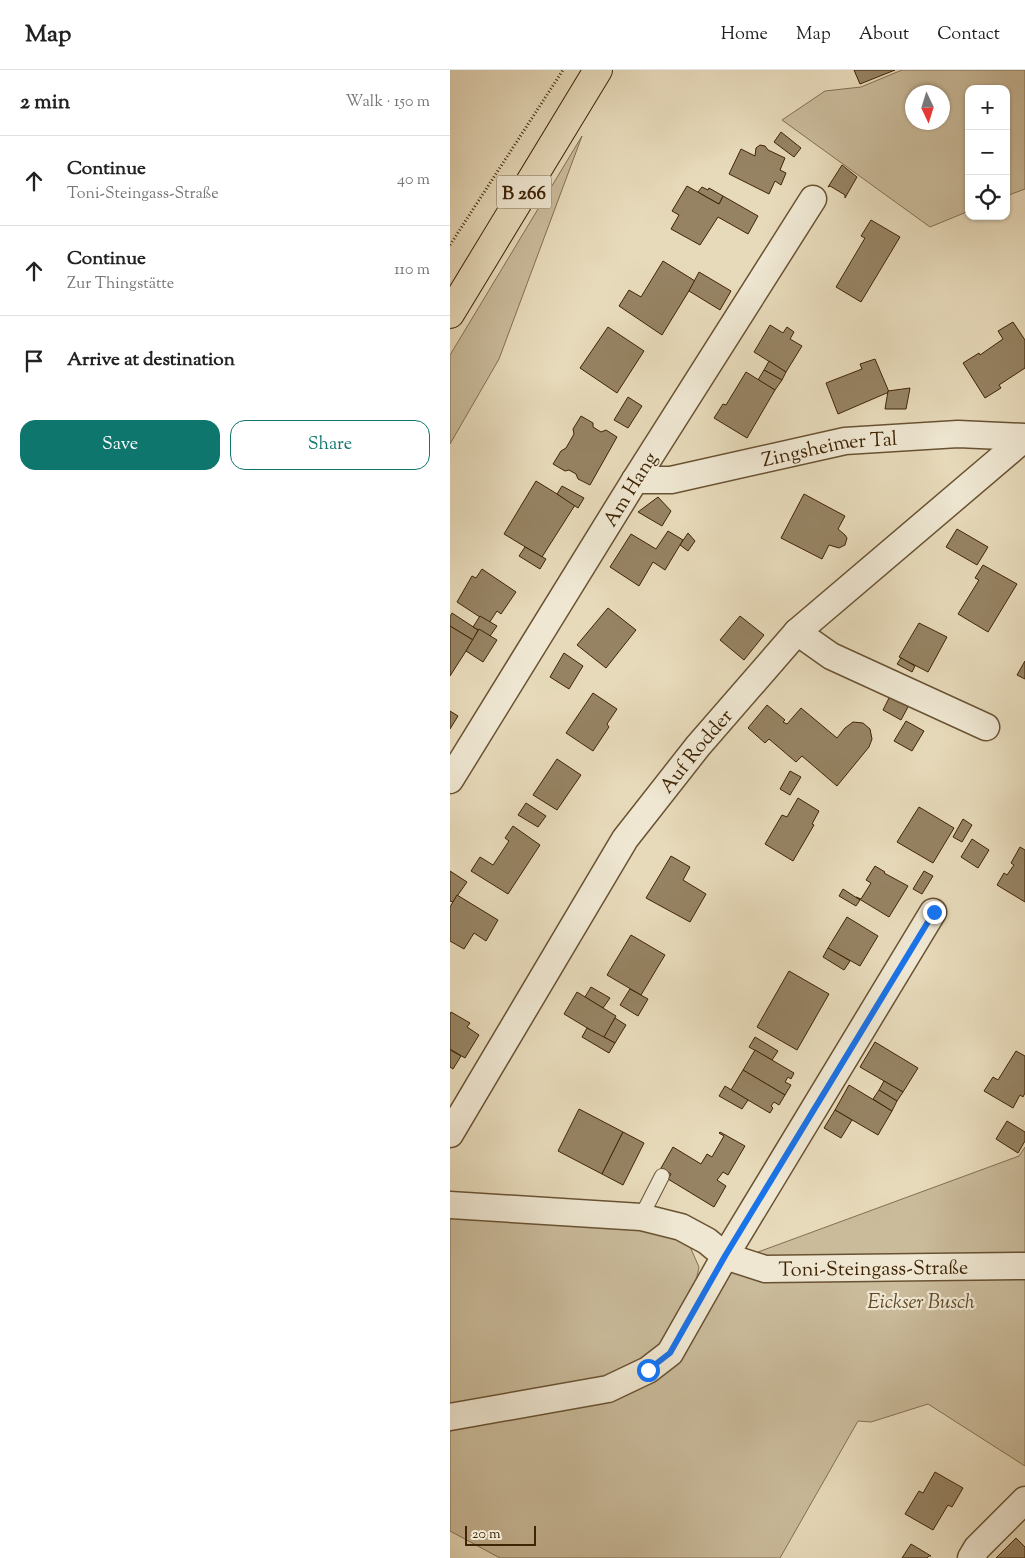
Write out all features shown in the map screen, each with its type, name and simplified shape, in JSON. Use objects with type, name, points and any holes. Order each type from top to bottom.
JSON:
[{"type":"main road","name":"B 266","points":[[450,314],[598,70]]},
{"type":"street","name":"Am Hang","points":[[450,780],[635,480],[813,199]]},
{"type":"street","name":"Zingsheimer Tal","points":[[635,480],[671,480],[845,441],[958,434],[1025,438]]},
{"type":"street","name":"Auf Rodder","points":[[450,1134],[625,839],[698,746],[797,632],[1025,438]]},
{"type":"street","points":[[797,632],[832,656],[986,728]]},
{"type":"street","points":[[450,1417],[608,1389],[648,1370],[670,1353],[725,1256],[934,912]]},
{"type":"street","name":"Toni-Steingass-Straße","points":[[450,1205],[641,1217],[681,1227],[707,1241],[725,1256],[765,1269],[1025,1266]]},
{"type":"street","points":[[971,1558],[977,1548],[1025,1500]]},
{"type":"lane","points":[[641,1217],[662,1176]]},
{"type":"path","points":[[450,245],[563,70]]},
{"type":"green space","points":[[902,70],[1025,70],[1025,189],[1010,195],[1010,85],[965,85],[965,213],[930,227],[782,120],[825,91],[861,87]]},
{"type":"green space","points":[[582,136],[499,359],[450,444],[450,355]]},
{"type":"green space","name":"Eickser Busch","points":[[1025,1147],[1025,1466],[928,1404],[871,1422],[858,1421],[780,1558],[500,1558],[450,1531],[450,1425],[623,1394],[739,1259],[1019,1156]]},
{"type":"green space","points":[[450,1212],[642,1224],[687,1240],[699,1267],[692,1299],[670,1335],[633,1371],[450,1409]]},
{"type":"building","points":[[854,70],[895,70],[860,84]]},
{"type":"building","points":[[781,132],[801,148],[794,157],[774,142]]},
{"type":"building","points":[[760,145],[785,158],[780,170],[786,173],[781,185],[775,181],[769,194],[729,174],[741,149],[755,156],[756,148]]},
{"type":"building","points":[[842,165],[857,177],[845,198],[845,195],[830,186],[828,187]]},
{"type":"building","points":[[687,186],[719,204],[723,196],[758,216],[748,234],[718,217],[700,245],[671,229],[679,215],[672,211]]},
{"type":"building","points":[[702,187],[708,190],[709,188],[723,196],[719,204],[698,192]]},
{"type":"building","points":[[871,220],[900,237],[861,302],[836,287],[865,238],[861,236]]},
{"type":"building","points":[[663,261],[695,281],[662,335],[619,306],[629,290],[641,297]]},
{"type":"building","points":[[699,272],[731,291],[720,310],[689,291]]},
{"type":"building","points":[[1013,322],[1025,340],[1025,368],[999,385],[1001,388],[985,398],[963,363],[979,353],[980,355],[1003,339],[998,331]]},
{"type":"building","points":[[770,325],[783,333],[787,327],[794,332],[790,339],[802,346],[786,372],[754,352]]},
{"type":"building","points":[[608,327],[644,351],[617,393],[580,368]]},
{"type":"building","points":[[875,359],[889,392],[838,414],[826,383],[862,369],[860,364]]},
{"type":"building","points":[[769,361],[786,372],[782,380],[764,370]]},
{"type":"building","points":[[764,370],[782,380],[775,390],[758,380]]},
{"type":"building","points":[[746,372],[775,390],[747,438],[714,418],[723,404],[726,405]]},
{"type":"building","points":[[910,388],[906,409],[885,409],[888,391]]},
{"type":"building","points":[[628,397],[642,406],[628,428],[614,420]]},
{"type":"building","points":[[581,416],[593,423],[593,427],[601,432],[606,430],[617,437],[590,485],[578,479],[576,474],[569,470],[565,471],[553,464],[561,451],[566,448],[574,434],[573,429]]},
{"type":"building","points":[[536,481],[575,505],[542,557],[504,534]]},
{"type":"building","points":[[562,486],[584,498],[578,508],[557,494]]},
{"type":"building","points":[[804,494],[845,516],[838,529],[847,538],[845,545],[839,548],[829,545],[822,559],[781,538]]},
{"type":"building","points":[[658,497],[671,511],[662,526],[638,512]]},
{"type":"building","points":[[957,529],[988,547],[977,565],[946,547]]},
{"type":"building","points":[[668,531],[683,540],[665,570],[653,562],[639,586],[610,567],[631,534],[656,549]]},
{"type":"building","points":[[688,533],[695,541],[688,551],[680,545]]},
{"type":"building","points":[[525,547],[546,559],[540,569],[519,556]]},
{"type":"building","points":[[983,565],[1017,584],[988,632],[958,614],[979,580],[975,578]]},
{"type":"building","points":[[482,569],[516,592],[501,614],[497,611],[489,623],[457,602],[472,576],[476,578]]},
{"type":"building","points":[[608,608],[636,630],[606,668],[577,645]]},
{"type":"building","points":[[452,613],[478,630],[473,640],[450,626]]},
{"type":"building","points":[[480,616],[497,626],[490,636],[473,627]]},
{"type":"building","points":[[740,616],[764,635],[744,660],[720,640]]},
{"type":"building","points":[[919,623],[947,637],[928,672],[899,657]]},
{"type":"building","points":[[450,626],[473,640],[450,676]]},
{"type":"building","points":[[479,629],[497,640],[483,662],[466,651]]},
{"type":"building","points":[[564,653],[583,666],[569,689],[550,677]]},
{"type":"building","points":[[901,658],[915,666],[912,672],[897,664]]},
{"type":"building","points":[[1025,661],[1025,679],[1017,675]]},
{"type":"building","points":[[593,693],[617,709],[607,724],[609,727],[593,751],[566,733]]},
{"type":"building","points":[[890,696],[909,705],[901,720],[883,710]]},
{"type":"building","points":[[767,705],[785,720],[783,722],[787,724],[801,708],[837,738],[853,722],[863,723],[870,729],[872,739],[869,747],[837,786],[802,756],[796,762],[769,739],[765,743],[748,728]]},
{"type":"building","points":[[450,711],[458,716],[450,729]]},
{"type":"building","points":[[906,721],[924,731],[912,751],[894,741]]},
{"type":"building","points":[[557,759],[581,775],[557,810],[533,795]]},
{"type":"building","points":[[790,771],[801,777],[790,795],[780,789]]},
{"type":"building","points":[[798,798],[819,811],[812,824],[814,825],[793,861],[765,844],[782,815],[787,817]]},
{"type":"building","points":[[526,803],[546,816],[538,827],[518,815]]},
{"type":"building","points":[[919,807],[954,828],[933,863],[897,842]]},
{"type":"building","points":[[963,819],[972,825],[962,842],[953,837]]},
{"type":"building","points":[[513,826],[540,845],[508,894],[471,871],[480,857],[493,865],[509,841],[505,838]]},
{"type":"building","points":[[972,839],[989,850],[978,868],[961,857]]},
{"type":"building","points":[[1020,847],[1025,850],[1025,902],[997,885],[1004,873],[1007,875],[1014,865],[1011,863]]},
{"type":"building","points":[[671,856],[690,867],[683,880],[706,894],[690,922],[646,898]]},
{"type":"building","points":[[875,866],[908,886],[889,917],[856,897],[861,899],[871,883],[866,880]]},
{"type":"building","points":[[450,871],[467,882],[453,902],[450,901]]},
{"type":"building","points":[[924,871],[933,876],[922,894],[913,889]]},
{"type":"building","points":[[843,889],[860,900],[856,906],[839,896]]},
{"type":"building","points":[[457,895],[498,920],[486,941],[474,933],[464,949],[450,941],[450,907]]},
{"type":"building","points":[[847,917],[878,936],[860,966],[828,948]]},
{"type":"building","points":[[631,935],[665,955],[641,995],[607,975]]},
{"type":"building","points":[[828,948],[850,961],[844,970],[823,957]]},
{"type":"building","points":[[789,971],[829,994],[797,1050],[757,1027]]},
{"type":"building","points":[[591,987],[610,998],[603,1008],[585,997]]},
{"type":"building","points":[[630,989],[648,999],[638,1016],[620,1005]]},
{"type":"building","points":[[577,992],[616,1016],[604,1038],[564,1014]]},
{"type":"building","points":[[451,1012],[470,1023],[467,1027],[479,1035],[465,1058],[450,1049]]},
{"type":"building","points":[[615,1018],[626,1025],[615,1043],[604,1037]]},
{"type":"building","points":[[587,1028],[615,1043],[609,1053],[582,1037]]},
{"type":"building","points":[[755,1037],[778,1051],[772,1060],[749,1047]]},
{"type":"building","points":[[875,1042],[918,1068],[903,1092],[860,1067]]},
{"type":"building","points":[[450,1050],[461,1056],[453,1069],[450,1067]]},
{"type":"building","points":[[755,1050],[794,1073],[791,1079],[788,1077],[785,1082],[791,1085],[785,1095],[743,1070]]},
{"type":"building","points":[[1016,1051],[1025,1056],[1025,1093],[1023,1097],[1020,1095],[1013,1108],[984,1091],[993,1077],[998,1080]]},
{"type":"building","points":[[743,1070],[785,1095],[779,1105],[774,1102],[770,1113],[731,1090]]},
{"type":"building","points":[[884,1081],[903,1092],[897,1101],[879,1090]]},
{"type":"building","points":[[849,1085],[892,1111],[878,1135],[835,1110]]},
{"type":"building","points":[[725,1086],[748,1100],[742,1109],[719,1096]]},
{"type":"building","points":[[879,1090],[897,1101],[892,1111],[873,1099]]},
{"type":"building","points":[[579,1109],[623,1132],[602,1174],[558,1151]]},
{"type":"building","points":[[835,1110],[852,1120],[841,1138],[824,1128]]},
{"type":"building","points":[[1007,1121],[1025,1132],[1025,1141],[1018,1153],[996,1139]]},
{"type":"building","points":[[623,1132],[644,1143],[623,1185],[602,1174]]},
{"type":"building","points":[[720,1132],[745,1146],[728,1175],[723,1172],[717,1180],[726,1186],[714,1207],[668,1179],[671,1174],[661,1168],[673,1147],[701,1164],[707,1154],[712,1157],[724,1136]]},
{"type":"building","points":[[935,1472],[963,1488],[952,1507],[948,1505],[933,1530],[905,1514],[919,1491],[923,1493]]},
{"type":"building","points":[[1016,1538],[1025,1547],[1025,1558],[996,1558]]},
{"type":"building","points":[[911,1544],[931,1556],[927,1558],[902,1558]]},
{"type":"route","points":[[648,1370],[670,1353],[725,1256],[934,912]]}]
